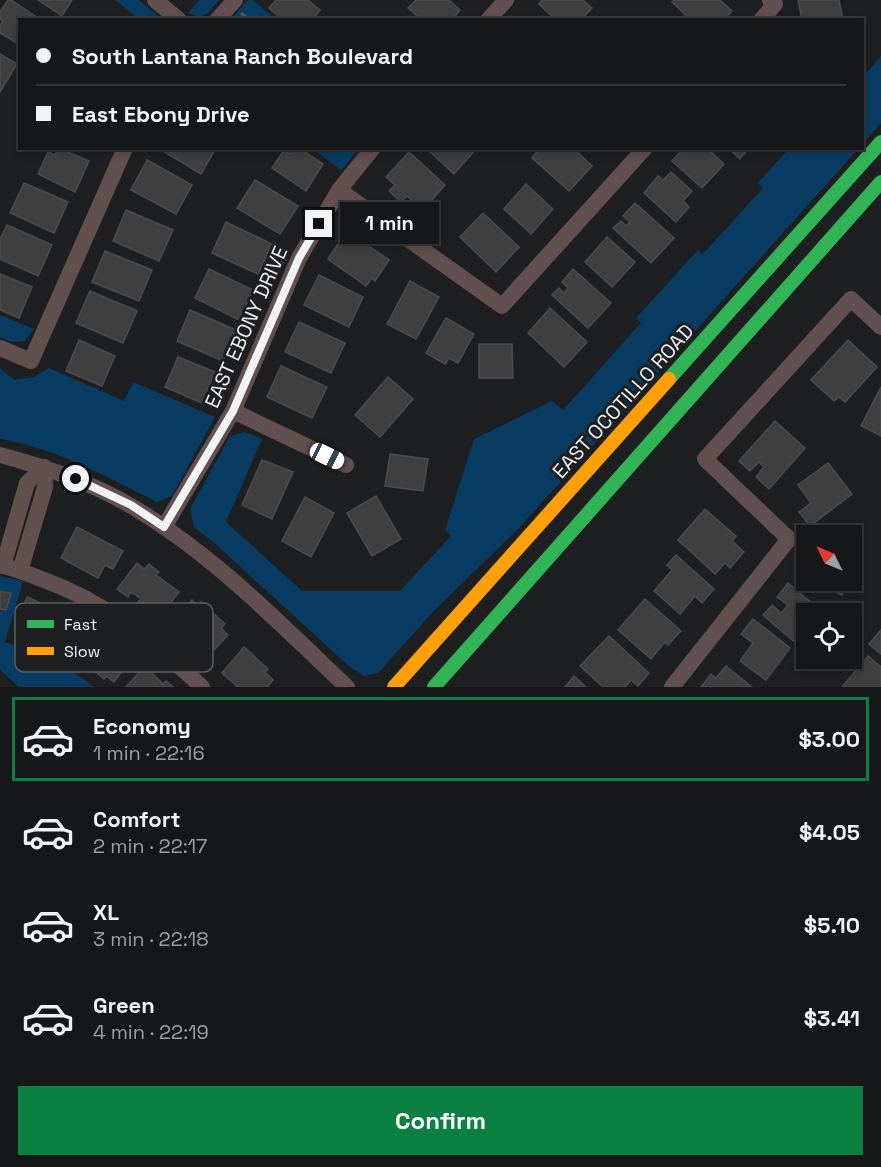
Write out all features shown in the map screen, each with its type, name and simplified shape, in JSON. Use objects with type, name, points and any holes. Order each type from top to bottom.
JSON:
[{"type":"main road","name":"EAST OCOTILLO ROAD","points":[[394,687],[881,142]]},
{"type":"main road","points":[[434,687],[881,182]]},
{"type":"street","points":[[155,0],[177,18]]},
{"type":"street","points":[[219,18],[235,0]]},
{"type":"street","points":[[490,18],[506,0]]},
{"type":"street","points":[[762,18],[773,2]]},
{"type":"street","points":[[0,348],[31,361],[124,150]]},
{"type":"street","name":"EAST EBONY DRIVE","points":[[164,527],[233,411],[299,258],[339,190],[371,150]]},
{"type":"street","points":[[339,190],[502,306],[643,150]]},
{"type":"street","points":[[672,687],[789,539],[705,459],[851,299],[881,327]]},
{"type":"street","points":[[233,411],[346,465]]},
{"type":"street","points":[[0,455],[44,467],[92,486],[121,500],[191,544],[347,687]]},
{"type":"street","points":[[44,467],[27,483],[2,565],[65,587],[96,603]]},
{"type":"street","points":[[20,571],[45,487],[44,467]]},
{"type":"street","points":[[186,672],[202,687]]},
{"type":"shaded area","points":[[115,0],[139,0],[161,18],[138,18]]},
{"type":"shaded area","points":[[199,0],[219,0],[208,13],[200,17],[188,13]]},
{"type":"shaded area","points":[[248,0],[253,0],[274,18],[232,18]]},
{"type":"shaded area","points":[[881,56],[881,123],[864,143],[864,76]]},
{"type":"shaded area","points":[[314,150],[358,150],[341,170]]},
{"type":"shaded area","points":[[787,150],[857,150],[520,527],[433,612],[378,673],[364,676],[351,668],[194,527],[190,509],[230,436],[245,432],[262,439],[226,522],[302,591],[400,591],[451,536],[445,530],[474,439],[552,401],[563,410],[641,323],[636,318],[698,250],[702,255],[763,188],[758,183]]},
{"type":"shaded area","points":[[0,315],[34,329],[25,341],[12,342],[0,337]]},
{"type":"shaded area","points":[[0,368],[14,380],[34,377],[49,368],[124,401],[133,382],[215,417],[172,496],[157,502],[61,456],[0,439]]},
{"type":"shaded area","points":[[0,576],[23,581],[5,642],[15,646],[15,672],[71,672],[94,687],[19,687],[0,670]]},
{"type":"building","points":[[8,0],[11,0],[38,18],[18,18],[18,44],[0,33],[3,21],[0,19],[0,12]]},
{"type":"building","points":[[38,0],[72,0],[62,16]]},
{"type":"building","points":[[276,0],[308,0],[320,10],[314,18],[280,18],[269,8]]},
{"type":"building","points":[[416,0],[449,0],[460,10],[454,18],[420,18],[408,8]]},
{"type":"building","points":[[542,0],[583,0],[592,8],[583,18],[554,18],[539,4]]},
{"type":"building","points":[[674,0],[720,0],[732,11],[726,18],[689,18],[672,2]]},
{"type":"building","points":[[798,0],[839,0],[843,18],[802,18]]},
{"type":"building","points":[[0,54],[17,64],[0,92]]},
{"type":"building","points":[[57,150],[63,150],[89,161],[75,192],[38,174],[48,152],[55,155]]},
{"type":"building","points":[[161,150],[215,150],[201,174]]},
{"type":"building","points":[[284,150],[290,154],[293,150],[302,150],[323,164],[306,191],[272,168]]},
{"type":"building","points":[[428,150],[475,150],[454,174]]},
{"type":"building","points":[[538,150],[575,150],[592,166],[569,191],[532,158]]},
{"type":"building","points":[[682,150],[709,150],[724,164],[702,188],[672,161]]},
{"type":"building","points":[[730,150],[747,150],[740,159]]},
{"type":"building","points":[[409,152],[445,185],[423,210],[407,196],[401,202],[389,191],[395,185],[386,177]]},
{"type":"building","points":[[147,160],[192,185],[176,214],[131,190]]},
{"type":"building","points":[[671,172],[692,191],[683,201],[689,207],[676,222],[644,193],[658,176],[663,180]]},
{"type":"building","points":[[255,180],[298,206],[280,234],[237,208]]},
{"type":"building","points":[[24,183],[68,202],[54,233],[10,213]]},
{"type":"building","points":[[526,184],[553,209],[531,234],[504,209]]},
{"type":"building","points":[[635,203],[674,238],[651,263],[613,228],[621,221],[626,226],[630,222],[623,216]]},
{"type":"building","points":[[126,210],[173,230],[159,261],[113,241]]},
{"type":"building","points":[[483,213],[519,247],[496,272],[460,237]]},
{"type":"building","points":[[226,222],[272,244],[258,274],[212,253]]},
{"type":"building","points":[[7,225],[52,245],[38,276],[0,259],[0,239]]},
{"type":"building","points":[[347,231],[389,260],[375,281],[372,278],[366,286],[328,259]]},
{"type":"building","points":[[607,237],[635,262],[612,287],[585,262]]},
{"type":"building","points":[[105,251],[152,270],[139,301],[92,282]]},
{"type":"building","points":[[209,269],[253,290],[239,320],[195,298]]},
{"type":"building","points":[[573,269],[611,303],[588,328],[552,295],[559,288],[564,293],[568,288],[562,282]]},
{"type":"building","points":[[0,274],[32,287],[19,318],[0,310]]},
{"type":"building","points":[[319,275],[363,297],[349,327],[304,305]]},
{"type":"building","points":[[410,281],[439,297],[416,339],[387,324]]},
{"type":"building","points":[[90,291],[137,311],[123,343],[76,323]]},
{"type":"building","points":[[550,308],[587,342],[564,367],[528,333]]},
{"type":"building","points":[[190,310],[236,330],[223,361],[177,341]]},
{"type":"building","points":[[446,318],[474,334],[458,363],[449,358],[445,364],[426,353]]},
{"type":"building","points":[[299,322],[345,343],[331,373],[285,352]]},
{"type":"building","points":[[79,340],[115,356],[102,386],[66,371]]},
{"type":"building","points":[[848,340],[877,367],[845,402],[839,397],[834,401],[811,380]]},
{"type":"building","points":[[479,344],[512,344],[513,378],[479,378]]},
{"type":"building","points":[[178,357],[215,372],[202,403],[165,387]]},
{"type":"building","points":[[281,366],[327,387],[312,418],[267,397]]},
{"type":"building","points":[[388,377],[413,399],[380,437],[355,415]]},
{"type":"building","points":[[881,387],[881,436],[861,426]]},
{"type":"building","points":[[775,421],[805,448],[769,489],[756,477],[764,467],[759,462],[750,471],[739,461]]},
{"type":"building","points":[[390,454],[428,459],[423,491],[385,486]]},
{"type":"building","points":[[262,460],[293,472],[272,519],[242,505]]},
{"type":"building","points":[[828,463],[852,494],[809,525],[799,512],[811,503],[798,485]]},
{"type":"building","points":[[376,496],[401,539],[372,556],[347,513]]},
{"type":"building","points":[[305,497],[334,513],[311,557],[282,541]]},
{"type":"building","points":[[705,509],[736,536],[732,541],[744,552],[730,568],[725,563],[715,574],[678,540]]},
{"type":"building","points":[[77,527],[123,551],[113,569],[105,565],[98,578],[61,558]]},
{"type":"building","points":[[676,555],[714,589],[702,603],[695,596],[680,614],[654,591],[672,570],[667,565]]},
{"type":"building","points":[[137,563],[144,569],[149,564],[159,572],[156,575],[179,592],[170,603],[139,603],[141,599],[131,592],[128,597],[117,589]]},
{"type":"building","points":[[788,583],[812,603],[796,603],[796,643],[763,615],[772,605],[781,613],[788,605],[777,597]]},
{"type":"building","points":[[0,591],[11,593],[6,610],[0,609]]},
{"type":"building","points":[[27,597],[40,603],[25,603]]},
{"type":"building","points":[[645,599],[681,631],[668,645],[665,642],[651,659],[618,630]]},
{"type":"building","points":[[213,613],[225,624],[221,628],[228,635],[214,650]]},
{"type":"building","points":[[753,619],[790,648],[766,680],[740,661],[753,643],[741,634]]},
{"type":"building","points":[[881,630],[881,654],[869,644]]},
{"type":"building","points":[[609,636],[649,673],[638,686],[631,680],[625,687],[603,687],[580,666]]},
{"type":"building","points":[[244,647],[268,669],[265,672],[273,680],[267,687],[238,687],[222,673]]},
{"type":"building","points":[[868,656],[881,667],[881,687],[842,687],[857,669],[862,669],[862,663]]},
{"type":"building","points":[[726,666],[752,687],[701,687],[711,674],[716,678]]},
{"type":"building","points":[[95,672],[121,672],[114,682],[106,676],[104,679]]},
{"type":"building","points":[[140,672],[151,672],[163,684],[166,681],[173,687],[126,687]]},
{"type":"building","points":[[574,676],[586,687],[565,687]]},
{"type":"traffic: fast","points":[[669,379],[881,142]]},
{"type":"traffic: fast","points":[[434,687],[881,182]]},
{"type":"traffic: slow","points":[[394,687],[669,379]]},
{"type":"route","points":[[76,479],[131,505],[164,527],[233,411],[299,258],[319,224]]}]
